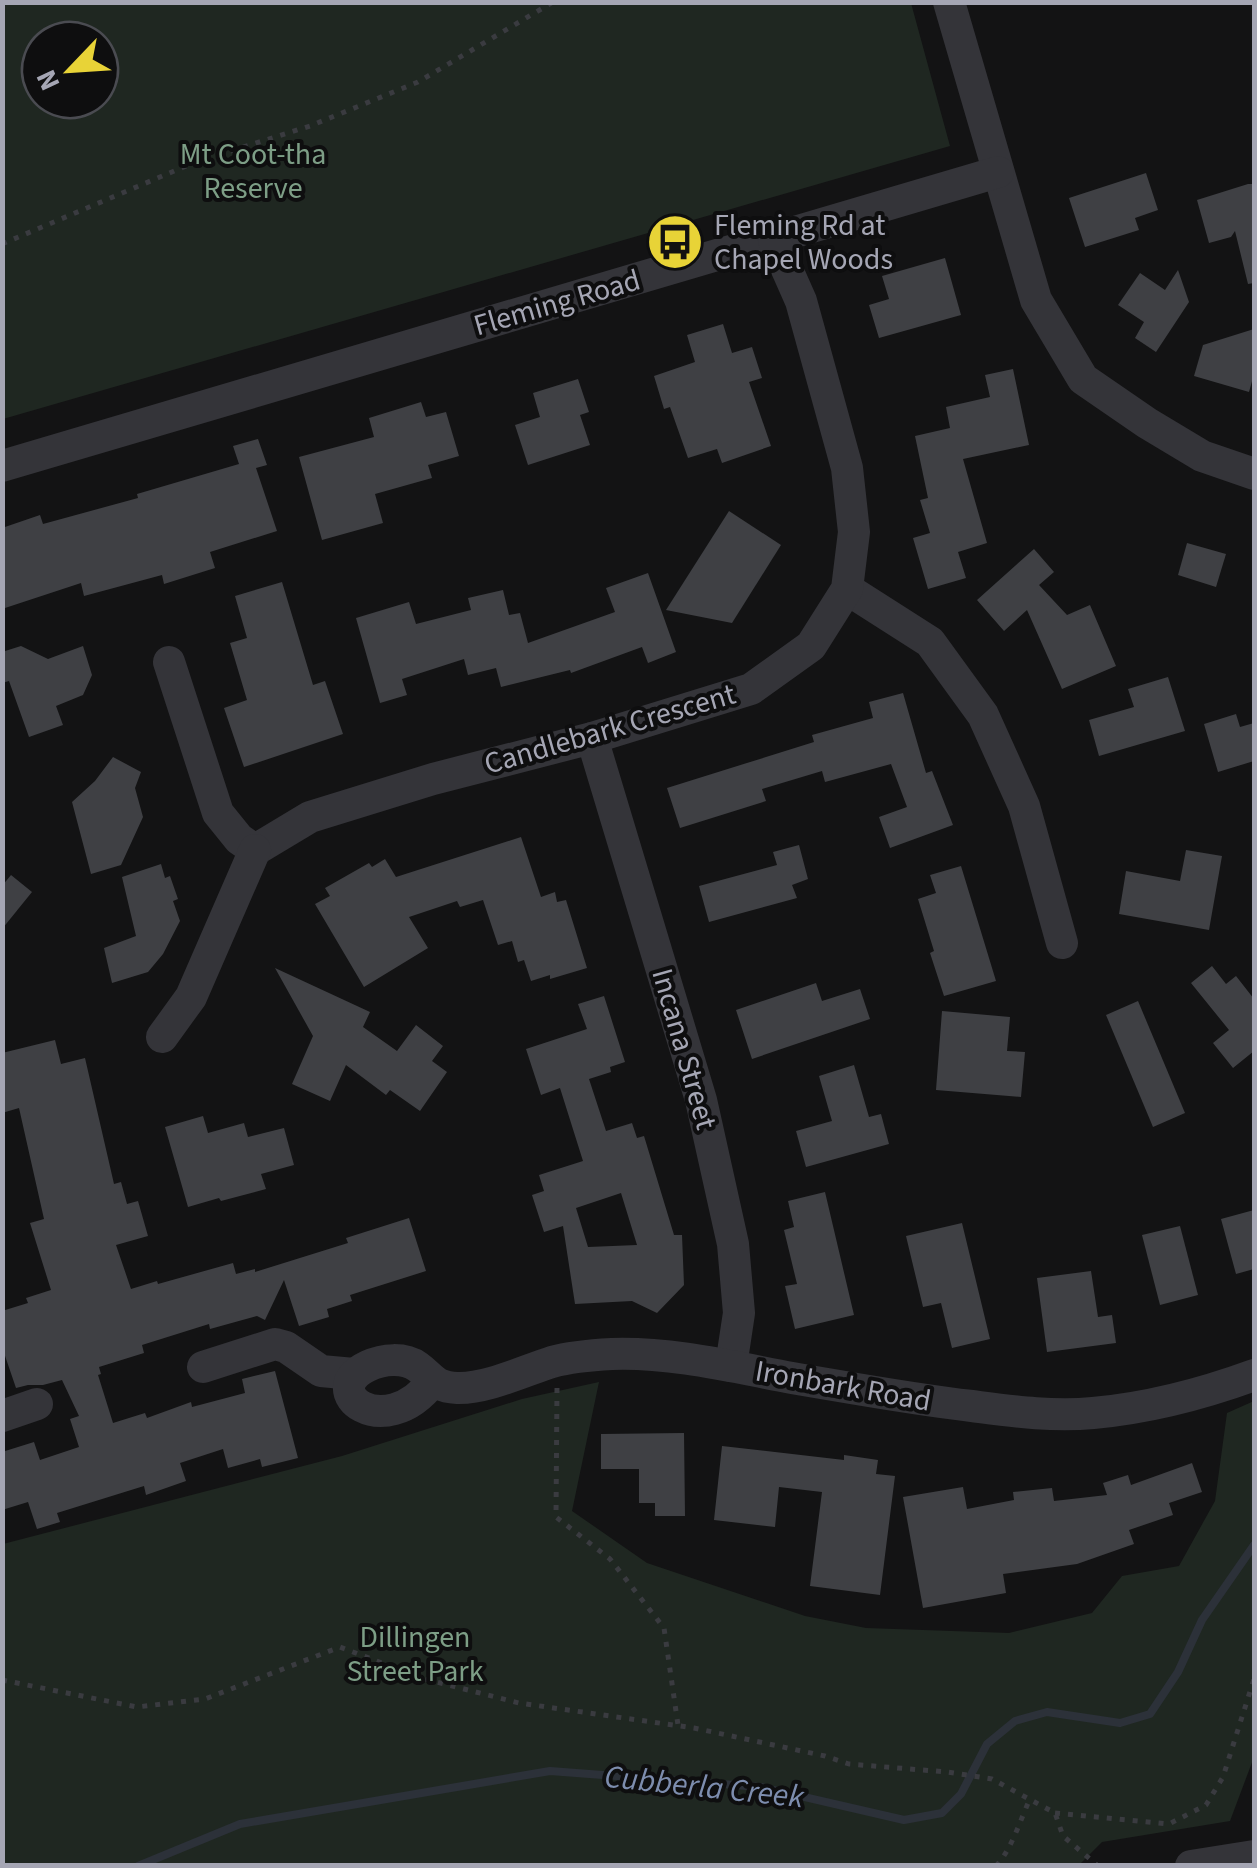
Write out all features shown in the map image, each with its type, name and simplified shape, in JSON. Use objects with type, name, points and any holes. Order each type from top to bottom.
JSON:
[{"type":"street","points":[[949,2],[1036,300],[1083,379],[1202,456],[1254,474]]},
{"type":"street","name":"Fleming Road","points":[[2,466],[998,172]]},
{"type":"street","name":"Candlebark Crescent","points":[[255,850],[310,816],[592,738],[751,689],[811,646],[847,589],[854,532],[846,468],[801,301],[774,240]]},
{"type":"street","points":[[847,589],[930,642],[984,714],[1024,806],[1062,943]]},
{"type":"street","points":[[162,1037],[191,997],[255,850],[239,839],[218,812],[168,662]]},
{"type":"street","name":"Incana Street","points":[[592,738],[701,1100],[733,1244],[739,1313],[730,1366]]},
{"type":"street","points":[[203,1367],[274,1344],[286,1347],[321,1371],[354,1374],[349,1385],[351,1397],[360,1407],[371,1411],[409,1404],[432,1382]]},
{"type":"street","name":"Ironbark Road","points":[[354,1374],[386,1360],[402,1361],[418,1366],[432,1382],[456,1388],[478,1386],[558,1360],[612,1354],[657,1356],[919,1400],[1026,1413],[1090,1414],[1156,1404],[1254,1375]]},
{"type":"street","points":[[2,1416],[38,1404]]},
{"type":"street","points":[[1191,1866],[1254,1856]]},
{"type":"path","points":[[2,244],[192,163],[310,126],[418,82],[553,2]]},
{"type":"path","points":[[558,1360],[556,1517],[610,1559],[664,1628],[678,1725]]},
{"type":"path","points":[[2,1680],[138,1707],[205,1700],[340,1647],[421,1678],[519,1704],[678,1725],[849,1764],[992,1779],[1055,1813],[1168,1824],[1206,1805],[1222,1777],[1254,1678]]},
{"type":"path","points":[[996,1866],[1030,1799]]},
{"type":"path","points":[[1055,1813],[1063,1836],[1098,1866]]},
{"type":"green space","name":"Mt Coot-tha Reserve","points":[[3,2],[911,3],[950,146],[3,419]]},
{"type":"green space","name":"Dillingen Street Park","points":[[599,1382],[572,1511],[647,1563],[805,1616],[866,1628],[1009,1633],[1092,1613],[1122,1576],[1179,1566],[1215,1501],[1227,1413],[1254,1401],[1254,1757],[1230,1821],[1102,1842],[1080,1866],[3,1865],[3,1544],[342,1456],[522,1399]]},
{"type":"building","points":[[1146,173],[1158,210],[1135,218],[1139,230],[1085,247],[1069,198]]},
{"type":"building","points":[[1254,184],[1254,283],[1248,284],[1235,231],[1231,237],[1209,243],[1197,200]]},
{"type":"building","points":[[945,258],[961,315],[879,338],[869,305],[889,299],[882,276]]},
{"type":"building","points":[[1178,270],[1189,302],[1156,352],[1135,338],[1144,322],[1118,305],[1140,273],[1165,290]]},
{"type":"building","points":[[723,324],[732,353],[752,347],[762,378],[749,382],[771,446],[722,463],[717,449],[688,458],[670,407],[664,409],[654,376],[695,362],[687,335]]},
{"type":"building","points":[[1254,329],[1254,374],[1249,392],[1194,376],[1203,345]]},
{"type":"building","points":[[1013,369],[1029,445],[963,459],[987,543],[958,552],[966,578],[928,589],[913,538],[930,533],[920,500],[928,498],[915,436],[950,428],[946,407],[990,397],[985,375]]},
{"type":"building","points":[[578,379],[589,412],[580,415],[590,445],[528,465],[515,425],[540,417],[533,393]]},
{"type":"building","points":[[421,402],[426,417],[446,412],[459,456],[428,465],[432,478],[375,494],[383,523],[322,540],[299,457],[374,437],[369,418]]},
{"type":"building","points":[[258,439],[267,465],[256,468],[277,531],[210,552],[215,568],[164,584],[162,575],[84,596],[81,583],[2,609],[2,528],[40,515],[43,524],[239,464],[233,446]]},
{"type":"building","points":[[729,511],[781,545],[732,623],[666,610]]},
{"type":"building","points":[[1187,543],[1226,554],[1216,587],[1178,575]]},
{"type":"building","points":[[1034,549],[1054,572],[1039,585],[1067,615],[1090,605],[1116,666],[1062,689],[1027,610],[1004,631],[977,600]]},
{"type":"building","points":[[648,573],[676,652],[648,663],[642,647],[571,673],[570,670],[501,687],[496,668],[468,675],[464,659],[402,679],[407,695],[380,703],[356,618],[409,602],[416,624],[471,610],[468,598],[503,590],[509,615],[520,613],[528,643],[615,612],[606,588]]},
{"type":"building","points":[[282,582],[313,685],[325,681],[343,734],[244,767],[224,708],[247,700],[230,643],[247,638],[235,596]]},
{"type":"building","points":[[21,646],[48,659],[83,646],[92,675],[83,695],[56,706],[63,725],[29,737],[9,681],[2,683],[2,652]]},
{"type":"building","points":[[1168,677],[1185,731],[1099,756],[1089,720],[1134,707],[1128,689]]},
{"type":"building","points":[[903,693],[926,773],[932,771],[953,825],[890,848],[879,817],[907,807],[891,764],[825,782],[822,771],[762,789],[766,801],[680,828],[667,788],[814,742],[812,735],[873,718],[869,702]]},
{"type":"building","points":[[1236,714],[1240,727],[1254,723],[1254,761],[1218,772],[1204,724]]},
{"type":"building","points":[[113,757],[141,772],[135,788],[143,817],[121,865],[91,874],[72,802]]},
{"type":"building","points":[[521,837],[541,897],[555,892],[557,902],[566,900],[587,968],[531,981],[524,960],[518,962],[512,941],[498,945],[483,900],[460,907],[457,901],[409,917],[428,948],[364,987],[315,904],[330,896],[325,888],[369,863],[372,867],[385,859],[396,877]]},
{"type":"building","points":[[799,845],[808,879],[792,885],[797,898],[709,922],[699,886],[777,865],[773,852]]},
{"type":"building","points":[[1186,850],[1222,856],[1209,930],[1119,914],[1126,871],[1180,881]]},
{"type":"building","points":[[161,864],[178,899],[173,901],[180,921],[163,954],[148,972],[112,983],[104,948],[136,936],[122,877]]},
{"type":"building","points":[[961,866],[996,981],[944,996],[918,899],[936,893],[930,875]]},
{"type":"building","points":[[11,875],[32,892],[2,929],[2,886]]},
{"type":"building","points":[[1212,966],[1226,984],[1236,976],[1254,999],[1254,1051],[1233,1068],[1213,1043],[1229,1030],[1191,983]]},
{"type":"building","points":[[275,968],[370,1012],[363,1027],[397,1051],[416,1025],[443,1046],[432,1061],[447,1072],[420,1111],[390,1090],[386,1095],[346,1065],[330,1101],[292,1084],[313,1036]]},
{"type":"building","points":[[816,983],[822,1001],[860,989],[870,1019],[752,1059],[736,1010]]},
{"type":"building","points":[[604,996],[625,1062],[610,1067],[611,1072],[589,1079],[606,1131],[632,1123],[637,1138],[644,1136],[674,1235],[682,1235],[684,1285],[657,1313],[632,1301],[575,1304],[563,1226],[544,1232],[532,1195],[544,1191],[539,1175],[583,1161],[560,1088],[541,1095],[526,1049],[587,1029],[578,1004]],"holes":[[[621,1193],[637,1245],[588,1247],[576,1208]]]},
{"type":"building","points":[[1138,1001],[1185,1113],[1153,1127],[1106,1015]]},
{"type":"building","points":[[942,1011],[1010,1017],[1007,1051],[1025,1052],[1021,1097],[936,1090]]},
{"type":"building","points":[[55,1040],[61,1064],[85,1058],[114,1184],[121,1182],[127,1204],[138,1201],[148,1236],[116,1245],[131,1289],[233,1263],[236,1274],[255,1272],[348,1243],[346,1238],[409,1218],[426,1271],[350,1295],[352,1301],[327,1309],[329,1317],[299,1326],[284,1280],[265,1320],[257,1316],[210,1329],[209,1324],[142,1345],[144,1353],[99,1367],[113,1423],[145,1413],[147,1418],[191,1402],[192,1407],[245,1393],[242,1379],[275,1371],[298,1458],[262,1467],[260,1459],[228,1468],[223,1449],[180,1463],[186,1481],[146,1495],[144,1486],[57,1513],[60,1522],[37,1529],[28,1502],[2,1510],[2,1452],[34,1442],[40,1460],[79,1447],[70,1419],[79,1416],[62,1380],[16,1388],[2,1347],[2,1311],[51,1290],[30,1223],[44,1219],[19,1108],[2,1113],[2,1053]]},
{"type":"building","points":[[854,1065],[869,1117],[881,1114],[889,1144],[806,1167],[796,1131],[832,1121],[819,1076]]},
{"type":"building","points":[[203,1116],[208,1133],[244,1123],[248,1137],[284,1128],[294,1165],[261,1174],[266,1189],[188,1207],[165,1127]]},
{"type":"building","points":[[825,1192],[854,1315],[795,1329],[785,1286],[797,1284],[784,1230],[794,1227],[788,1201]]},
{"type":"building","points":[[1254,1210],[1254,1269],[1236,1274],[1221,1219]]},
{"type":"building","points":[[962,1223],[990,1339],[952,1348],[941,1303],[923,1307],[906,1236]]},
{"type":"building","points":[[1180,1226],[1198,1295],[1160,1305],[1142,1235]]},
{"type":"building","points":[[1091,1271],[1098,1317],[1112,1315],[1116,1343],[1047,1352],[1037,1278]]},
{"type":"building","points":[[684,1433],[685,1516],[655,1516],[655,1503],[639,1503],[639,1469],[601,1469],[601,1434]]},
{"type":"building","points":[[722,1446],[844,1460],[844,1455],[878,1460],[876,1474],[895,1476],[880,1595],[810,1586],[822,1492],[779,1487],[775,1527],[714,1520]]},
{"type":"building","points":[[1192,1463],[1202,1492],[1169,1503],[1173,1515],[1129,1530],[1134,1544],[1077,1564],[1003,1574],[1006,1593],[923,1608],[903,1497],[963,1487],[967,1509],[1014,1500],[1013,1492],[1052,1488],[1054,1501],[1107,1495],[1103,1483],[1128,1475],[1131,1485]]},
{"type":"waterway","name":"Cubberla Creek","points":[[138,1866],[240,1824],[550,1771],[761,1787],[904,1820],[942,1813],[961,1794],[987,1744],[1015,1721],[1047,1712],[1120,1723],[1150,1714],[1178,1672],[1202,1620],[1254,1545]]},
{"type":"place","name":"Fleming Rd at Chapel Woods","points":[[675,242]]}]
